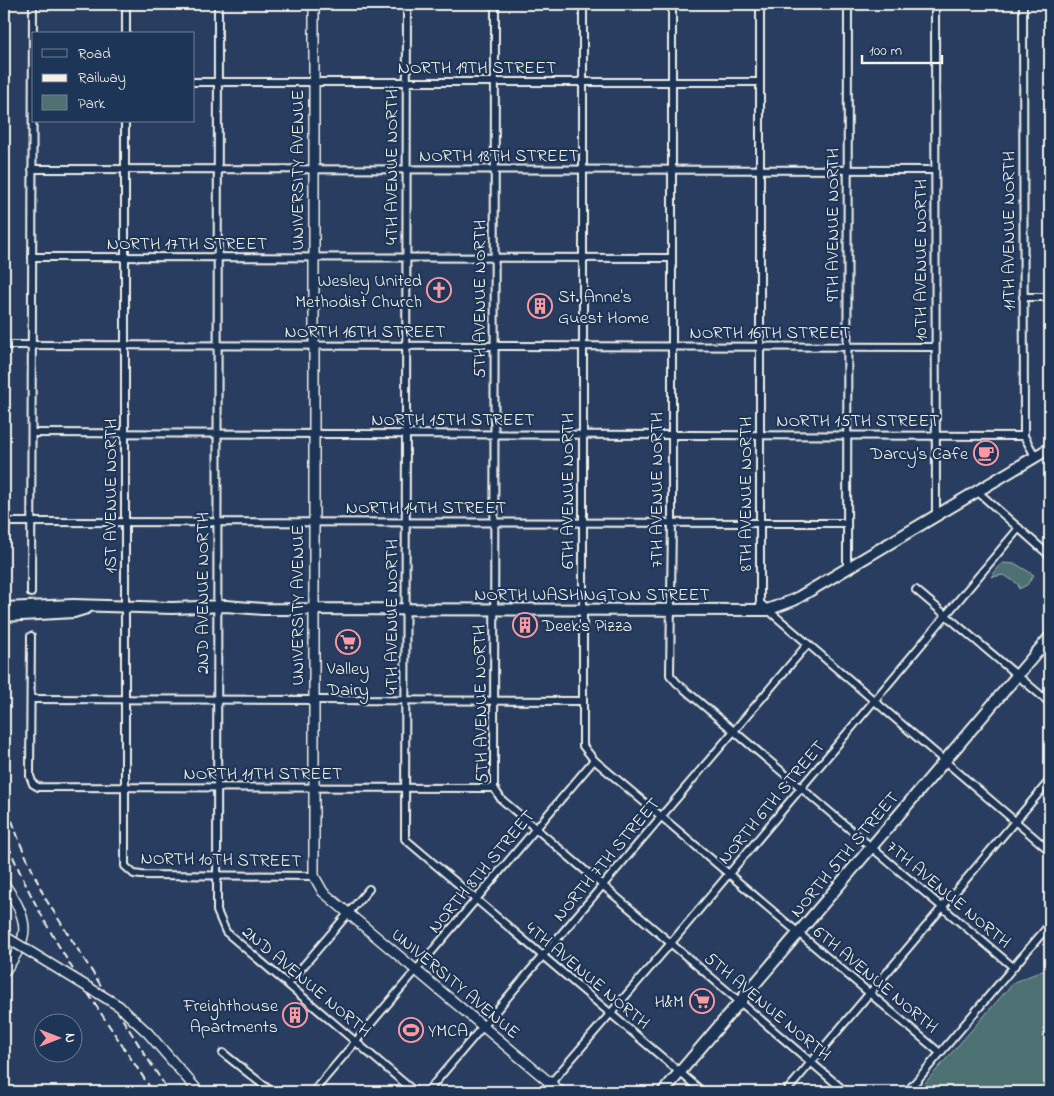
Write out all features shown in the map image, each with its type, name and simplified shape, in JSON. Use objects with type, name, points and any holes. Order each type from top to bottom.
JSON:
[{"type":"main road","name":"NORTH WASHINGTON STREET","points":[[4,608],[218,606],[313,609],[767,610],[794,600],[847,566],[978,492],[1050,448]]},
{"type":"main road","name":"NORTH WASHINGTON STREET","points":[[4,616],[74,612],[90,606]]},
{"type":"main road","name":"NORTH 5TH STREET","points":[[663,1092],[1050,637]]},
{"type":"street","points":[[33,4],[33,32]]},
{"type":"street","points":[[126,4],[126,32]]},
{"type":"street","name":"2ND AVENUE NORTH","points":[[218,4],[217,911],[226,932],[415,1092]]},
{"type":"street","name":"UNIVERSITY AVENUE","points":[[314,4],[314,876],[324,892],[348,913],[561,1092]]},
{"type":"street","name":"4TH AVENUE NORTH","points":[[407,4],[405,839],[702,1092]]},
{"type":"street","name":"5TH AVENUE NORTH","points":[[495,4],[494,788],[501,799],[846,1092]]},
{"type":"street","name":"6TH AVENUE NORTH","points":[[583,4],[583,746],[594,760],[940,1053]]},
{"type":"street","name":"7TH AVENUE NORTH","points":[[672,4],[672,522],[670,675],[677,684],[1013,967]]},
{"type":"street","name":"8TH AVENUE NORTH","points":[[760,4],[759,523],[760,603],[767,610]]},
{"type":"street","name":"9TH AVENUE NORTH","points":[[847,566],[848,4]]},
{"type":"street","name":"10TH AVENUE NORTH","points":[[935,4],[936,515]]},
{"type":"street","name":"11TH AVENUE NORTH","points":[[1023,4],[1024,436],[1035,456]]},
{"type":"street","name":"NORTH 19TH STREET","points":[[195,82],[760,82]]},
{"type":"street","points":[[31,594],[33,122]]},
{"type":"street","name":"1ST AVENUE NORTH","points":[[125,122],[124,860],[129,870]]},
{"type":"street","name":"NORTH 18TH STREET","points":[[32,169],[935,170]]},
{"type":"street","name":"NORTH 17TH STREET","points":[[32,257],[671,258]]},
{"type":"street","points":[[1023,297],[1050,297]]},
{"type":"street","name":"NORTH 16TH STREET","points":[[4,345],[936,347]]},
{"type":"street","name":"NORTH 15TH STREET","points":[[32,433],[1024,436]]},
{"type":"street","points":[[978,492],[1050,556]]},
{"type":"street","name":"NORTH 14TH STREET","points":[[4,522],[847,523]]},
{"type":"street","name":"NORTH 6TH STREET","points":[[543,1092],[875,702],[1019,528]]},
{"type":"street","points":[[916,590],[1050,703]]},
{"type":"street","points":[[767,610],[1050,851]]},
{"type":"street","points":[[31,636],[31,699],[582,701]]},
{"type":"street","name":"NORTH 7TH STREET","points":[[428,1092],[807,645]]},
{"type":"street","name":"NORTH 11TH STREET","points":[[31,699],[30,776],[33,784],[38,787],[494,788]]},
{"type":"street","name":"NORTH 8TH STREET","points":[[313,1092],[594,760]]},
{"type":"street","points":[[786,1092],[1050,780]]},
{"type":"street","name":"NORTH 10TH STREET","points":[[129,870],[141,875],[314,876]]},
{"type":"street","points":[[4,972],[16,956],[25,936],[22,912],[6,888]]},
{"type":"street","points":[[288,984],[369,889]]},
{"type":"street","points":[[908,1092],[1050,924]]},
{"type":"street","points":[[4,936],[119,1006],[148,1032],[199,1092]]},
{"type":"street","points":[[223,1053],[272,1092]]},
{"type":"green space","points":[[1002,563],[1016,564],[1034,575],[1027,585],[1019,589],[1018,584],[1004,575],[991,577]]},
{"type":"green space","points":[[1050,968],[1050,1092],[917,1092],[1014,982]]},
{"type":"railway","points":[[4,798],[20,843],[45,898],[169,1092]]},
{"type":"railway","points":[[4,834],[34,902],[52,935],[153,1092]]},
{"type":"place","name":"Wesley United Methodist Church","points":[[439,290]]},
{"type":"place","name":"St. Anne's Guest Home","points":[[540,306]]},
{"type":"place","name":"Darcy’s Cafe","points":[[986,453]]},
{"type":"place","name":"Deek’s Pizza","points":[[525,625]]},
{"type":"place","name":"Valley Dairy","points":[[348,642]]},
{"type":"place","name":"H&M","points":[[702,1001]]},
{"type":"place","name":"Freighthouse Apartments","points":[[295,1015]]},
{"type":"place","name":"YMCA","points":[[411,1030]]}]
